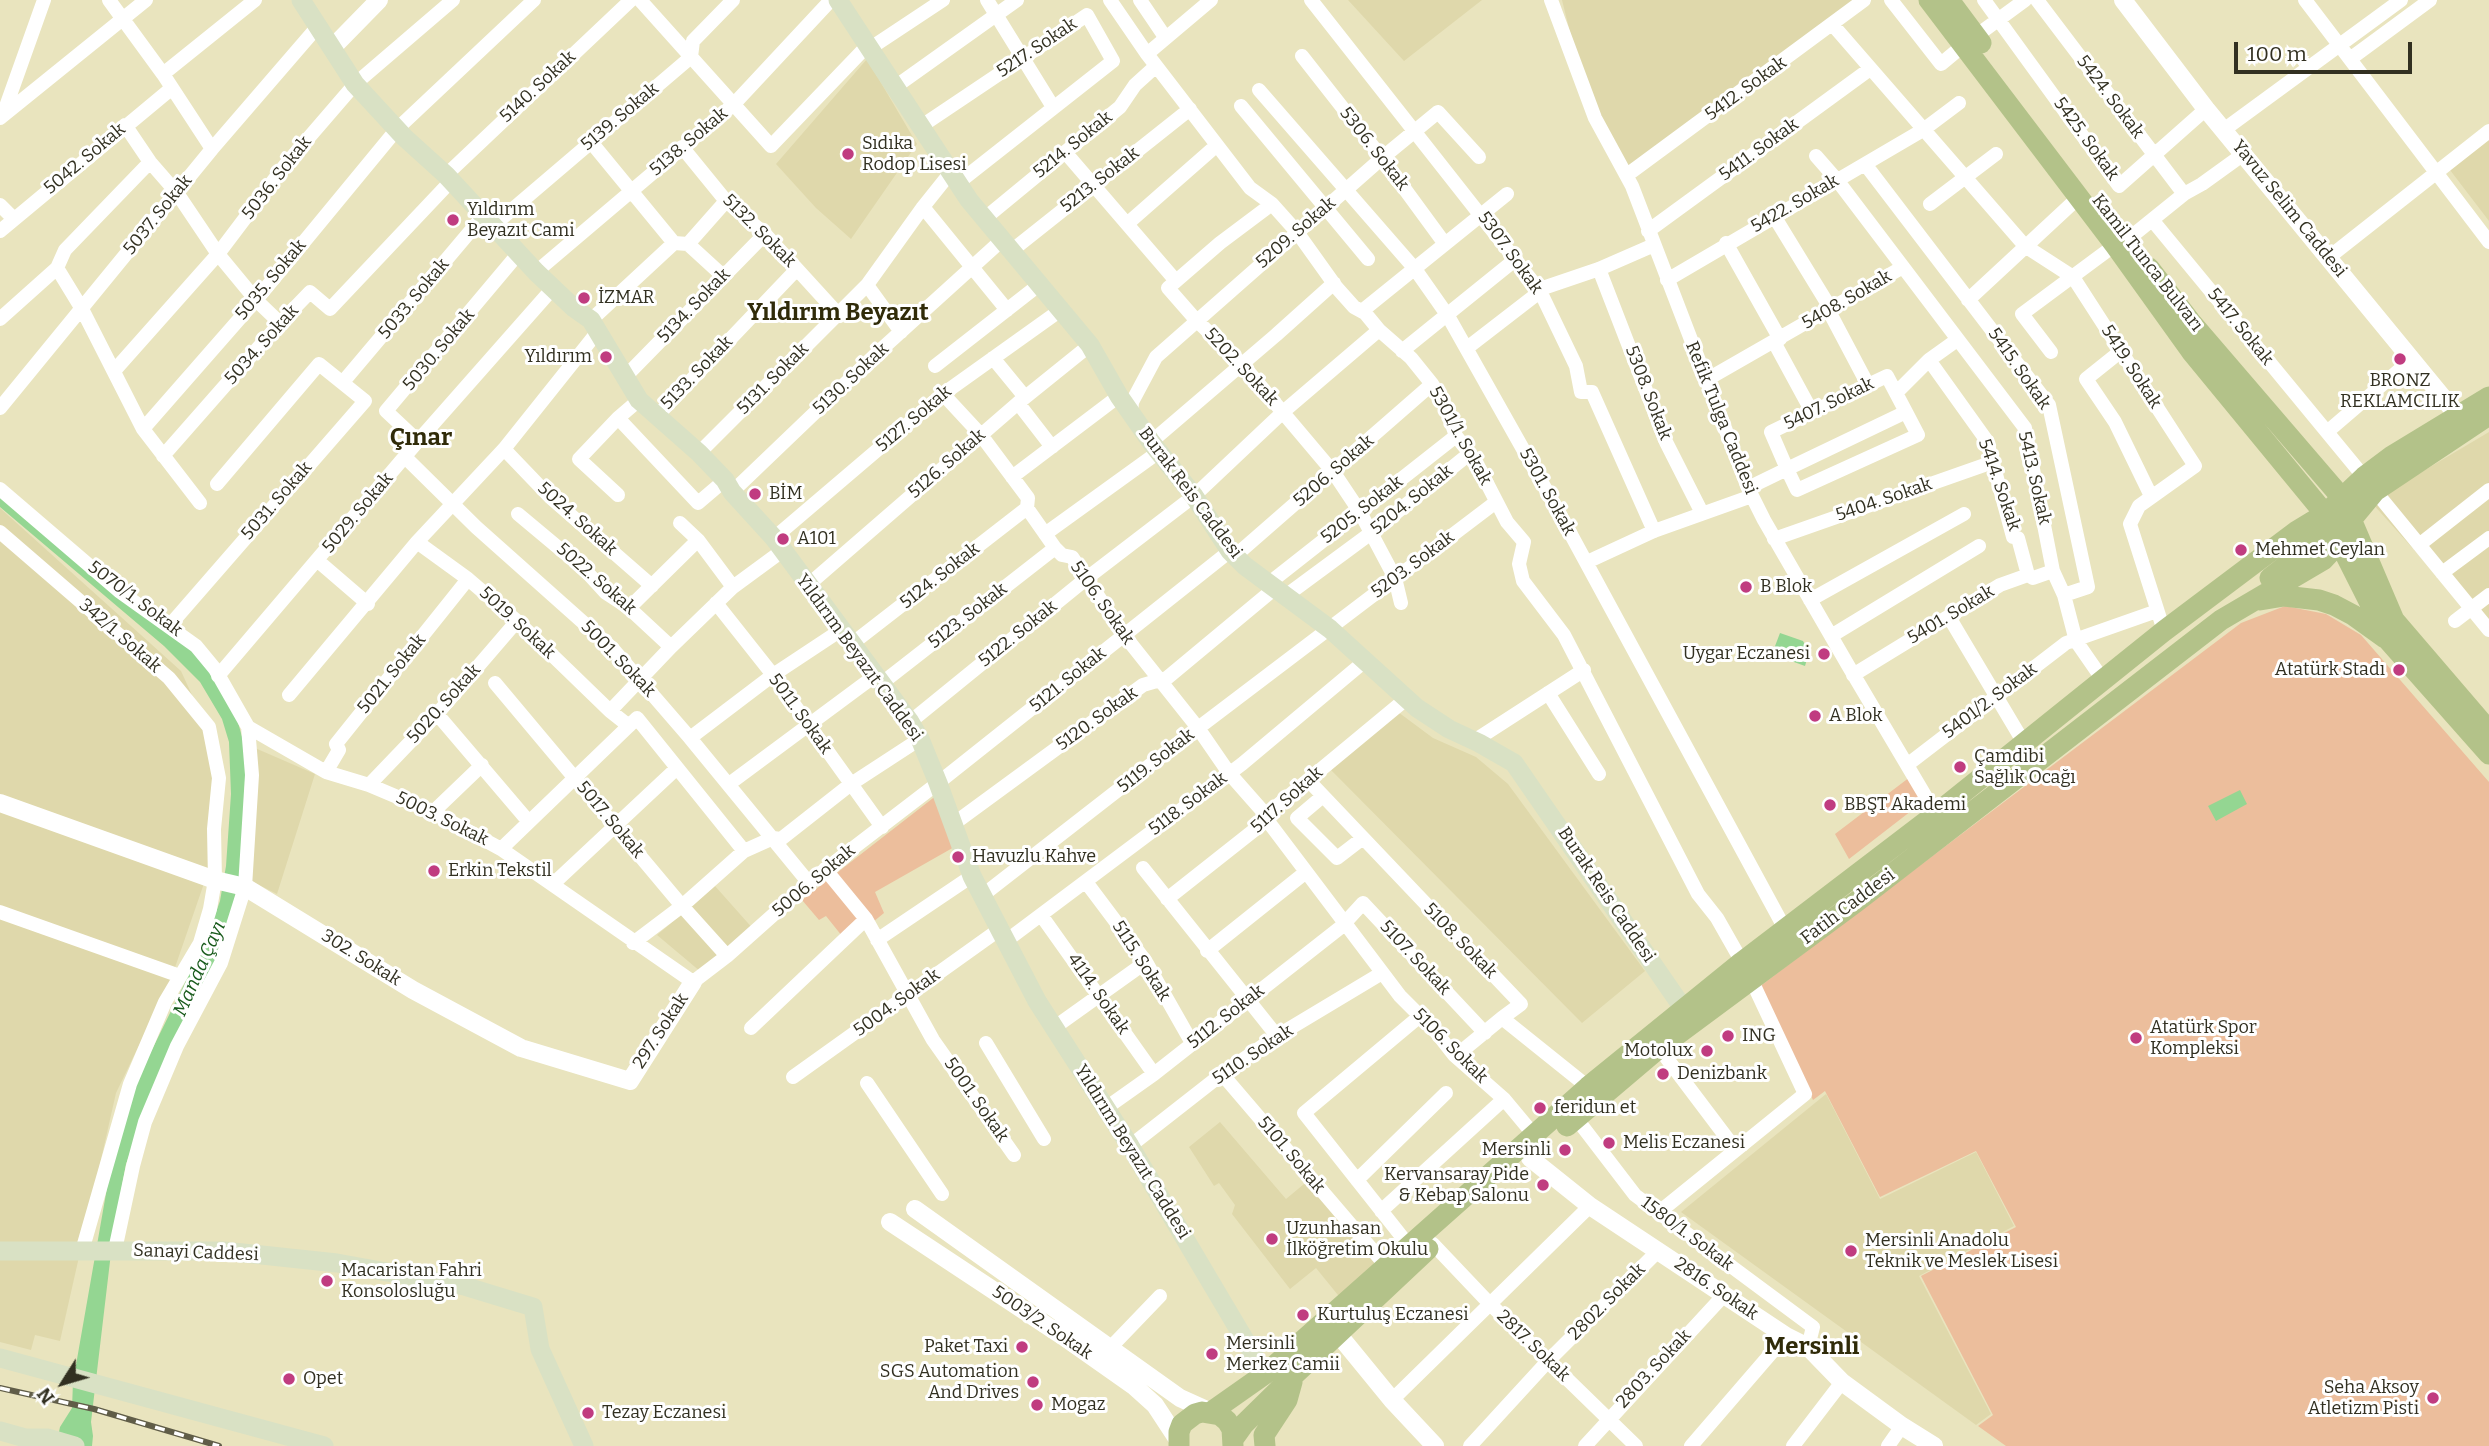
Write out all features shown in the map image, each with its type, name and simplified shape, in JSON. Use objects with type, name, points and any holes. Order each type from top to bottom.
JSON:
[{"type":"main road","name":"Yıldırım Beyazıt Caddesi","points":[[301,0],[355,84],[489,220],[518,254],[595,325],[639,400],[699,453],[729,486],[778,545],[915,730],[938,783],[972,876],[1037,1001],[1130,1146],[1265,1374]]},
{"type":"main road","name":"Kamil Tunca Bulvarı","points":[[1929,0],[1970,40],[2121,242]]},
{"type":"main road","name":"Kamil Tunca Bulvarı","points":[[1949,0],[1970,40],[2079,197],[2190,321],[2336,514]]},
{"type":"main road","name":"Burak Reis Caddesi","points":[[838,1],[984,219],[1090,345],[1119,396],[1233,553],[1330,629],[1406,699],[1437,722],[1514,763],[1684,1008]]},
{"type":"main road","points":[[2221,620],[2257,587],[2314,544],[2336,514],[2369,484],[2392,456],[2489,397]]},
{"type":"main road","points":[[2369,484],[2489,415]]},
{"type":"main road","points":[[2336,514],[2339,543],[2389,641]]},
{"type":"main road","points":[[1569,1114],[1588,1087],[1684,1008],[1746,971],[1785,929],[1936,814],[2103,680],[2160,621],[2297,531],[2336,514]]},
{"type":"main road","points":[[2336,514],[2394,620],[2489,732]]},
{"type":"main road","name":"Fatih Caddesi","points":[[1177,1444],[1179,1432],[1188,1418],[1195,1414],[1211,1412],[1265,1374],[1534,1135],[1569,1114],[1659,1048],[1746,971],[1856,902],[2221,620],[2323,560],[2339,543]]},
{"type":"main road","points":[[2221,620],[2259,601],[2284,596],[2334,604],[2389,641],[2489,754]]},
{"type":"main road","points":[[1659,1048],[1682,1024],[1684,1008]]},
{"type":"main road","name":"Fatih Caddesi","points":[[1236,1444],[1244,1424],[1433,1244],[1530,1158],[1569,1114]]},
{"type":"main road","name":"Sanayi Caddesi","points":[[0,1251],[224,1251],[337,1263],[464,1286],[533,1307],[540,1349],[584,1446]]},
{"type":"main road","points":[[0,1358],[324,1446]]},
{"type":"main road","points":[[1265,1446],[1264,1435],[1287,1401],[1294,1375]]},
{"type":"main road","points":[[1211,1412],[1227,1421],[1236,1444]]},
{"type":"main road","points":[[0,1431],[24,1438],[75,1446]]},
{"type":"street","points":[[109,0],[163,74],[212,149]]},
{"type":"street","points":[[1,117],[146,0]]},
{"type":"street","points":[[163,74],[255,0]]},
{"type":"street","points":[[333,47],[379,0]]},
{"type":"street","name":"5036. Sokak","points":[[114,371],[218,254],[286,163],[355,84],[453,0]]},
{"type":"street","name":"5035. Sokak","points":[[143,429],[256,300],[397,129],[534,0]]},
{"type":"street","name":"5140. Sokak","points":[[448,178],[631,0]]},
{"type":"street","points":[[640,0],[771,146],[868,48],[943,0]]},
{"type":"street","name":"5139. Sokak","points":[[489,220],[590,142],[691,57],[692,41],[733,0]]},
{"type":"street","points":[[987,0],[1053,107]]},
{"type":"street","points":[[895,87],[1017,0]]},
{"type":"street","name":"5301/1. Sokak","points":[[1111,0],[1147,54],[1250,188],[1272,204],[1297,232],[1354,307],[1362,311],[1411,358],[1433,384],[1446,405],[1456,436],[1475,460],[1507,522],[1524,542],[1519,564],[1523,581],[1564,635],[1584,670],[1693,884],[1717,918],[1746,971],[1805,1094],[1736,1150]]},
{"type":"street","points":[[1140,0],[1165,37]]},
{"type":"street","name":"5307. Sokak","points":[[1311,0],[1540,291],[1576,366],[1581,392],[1592,392],[1654,531]]},
{"type":"street","name":"Refik Tulga Caddesi","points":[[1551,0],[1595,118],[1627,175],[1750,492],[1774,539],[1936,814]]},
{"type":"street","name":"5412. Sokak","points":[[1627,175],[1864,0]]},
{"type":"street","points":[[1891,0],[1941,64],[2025,0]]},
{"type":"street","name":"5425. Sokak","points":[[1984,0],[2119,186],[2206,108]]},
{"type":"street","name":"5424. Sokak","points":[[2037,0],[2184,194]]},
{"type":"street","name":"Yavuz Selim Caddesi","points":[[2123,0],[2206,108],[2458,416]]},
{"type":"street","points":[[2305,0],[2489,242]]},
{"type":"street","points":[[2225,130],[2401,0]]},
{"type":"street","points":[[2350,59],[2431,0]]},
{"type":"street","name":"5138. Sokak","points":[[536,272],[734,104],[838,1]]},
{"type":"street","points":[[1,117],[45,2]]},
{"type":"street","points":[[1147,54],[1201,3]]},
{"type":"street","name":"5217. Sokak","points":[[920,127],[1087,15],[1114,61],[955,177]]},
{"type":"street","name":"5419. Sokak","points":[[1832,24],[1923,130],[1967,176],[2025,246],[2073,277],[2195,466],[2139,506],[2130,524],[2160,621]]},
{"type":"street","name":"5037. Sokak","points":[[0,408],[212,149],[319,26]]},
{"type":"street","name":"5306. Sokak","points":[[1302,56],[1445,244]]},
{"type":"street","name":"5214. Sokak","points":[[984,219],[1120,107],[1135,85],[1156,66]]},
{"type":"street","name":"5411. Sokak","points":[[1467,348],[1540,291],[1599,270],[1651,238],[1870,69]]},
{"type":"street","name":"5042. Sokak","points":[[0,231],[172,88]]},
{"type":"street","name":"5301. Sokak","points":[[1259,90],[1415,269],[1448,316],[1587,562],[1785,929]]},
{"type":"street","points":[[1923,130],[1959,103]]},
{"type":"street","points":[[1241,106],[1368,259]]},
{"type":"street","name":"5213. Sokak","points":[[1006,246],[1093,185],[1190,109]]},
{"type":"street","name":"5209. Sokak","points":[[1131,413],[1132,402],[1156,357],[1324,208],[1438,112],[1479,158]]},
{"type":"street","points":[[125,125],[150,162],[177,193],[218,254],[256,300],[280,323]]},
{"type":"street","name":"5422. Sokak","points":[[1667,280],[1923,130]]},
{"type":"street","points":[[2328,258],[2489,131]]},
{"type":"street","points":[[590,142],[681,243],[723,276]]},
{"type":"street","points":[[1127,224],[1217,145]]},
{"type":"street","name":"5132. Sokak","points":[[682,147],[726,201],[765,234],[838,314]]},
{"type":"street","name":"5202. Sokak","points":[[1065,152],[1176,281],[1168,288],[1196,320],[1242,364],[1334,472],[1360,512],[1395,578],[1401,603]]},
{"type":"street","points":[[2051,352],[2022,314],[2153,221],[2184,194],[2245,153]]},
{"type":"street","points":[[1930,204],[1996,154]]},
{"type":"street","name":"5408. Sokak","points":[[1706,380],[1903,267],[1816,156]]},
{"type":"street","points":[[0,319],[57,268],[65,250],[150,162]]},
{"type":"street","name":"5415. Sokak","points":[[1865,164],[2049,405],[2088,587],[2064,595]]},
{"type":"street","name":"5131. Sokak","points":[[699,453],[867,285],[923,208],[955,177]]},
{"type":"street","name":"5034. Sokak","points":[[163,456],[310,292],[330,309],[448,178]]},
{"type":"street","points":[[1362,311],[1507,194]]},
{"type":"street","points":[[1968,300],[2079,197]]},
{"type":"street","points":[[289,695],[368,604],[417,542],[504,449],[595,325],[726,201]]},
{"type":"street","points":[[1176,281],[1220,243],[1272,204]]},
{"type":"street","points":[[0,205],[14,219]]},
{"type":"street","points":[[923,208],[1007,310]]},
{"type":"street","points":[[1774,216],[1830,310],[1868,385]]},
{"type":"street","name":"5033. Sokak","points":[[343,382],[489,220]]},
{"type":"street","name":"5417. Sokak","points":[[2153,221],[2489,631]]},
{"type":"street","name":"5134. Sokak","points":[[624,378],[765,234]]},
{"type":"street","points":[[1726,243],[1812,412]]},
{"type":"street","name":"5130. Sokak","points":[[618,418],[698,503],[729,486],[973,267],[1006,246]]},
{"type":"street","name":"5030. Sokak","points":[[418,441],[386,411],[518,254]]},
{"type":"street","points":[[1402,351],[1516,259]]},
{"type":"street","name":"5413. Sokak","points":[[1903,267],[2025,428],[2053,571],[2064,595],[2076,641]]},
{"type":"street","points":[[57,268],[82,309],[143,429],[200,503]]},
{"type":"street","name":"5133. Sokak","points":[[656,417],[797,269]]},
{"type":"street","name":"5308. Sokak","points":[[1599,270],[1666,442],[1702,513]]},
{"type":"street","points":[[1045,534],[1156,447],[1242,364],[1334,283]]},
{"type":"street","points":[[935,366],[1040,284]]},
{"type":"street","points":[[867,285],[901,332]]},
{"type":"street","name":"5029. Sokak","points":[[218,676],[418,441],[554,287]]},
{"type":"street","name":"5127. Sokak","points":[[610,711],[716,603],[943,394],[1062,309]]},
{"type":"street","name":"5122. Sokak","points":[[634,943],[682,906],[744,851],[773,838],[781,839],[851,784],[1087,578],[1194,496],[1283,412],[1379,330]]},
{"type":"street","points":[[1896,393],[1929,360],[1957,340]]},
{"type":"street","name":"5126. Sokak","points":[[807,586],[1021,400],[1090,345]]},
{"type":"street","points":[[2121,351],[2086,379],[2115,422],[2151,496]]},
{"type":"street","points":[[993,358],[1052,447]]},
{"type":"street","name":"5414. Sokak","points":[[1929,360],[1987,441],[2013,537],[2018,538],[2028,575]]},
{"type":"street","points":[[2327,432],[2411,360]]},
{"type":"street","points":[[216,484],[319,364],[343,382]]},
{"type":"street","name":"5407. Sokak","points":[[1886,376],[1917,435],[1797,491],[1771,432],[1868,385],[1886,376]]},
{"type":"street","name":"5031. Sokak","points":[[170,625],[365,401],[343,382]]},
{"type":"street","name":"5206. Sokak","points":[[1233,553],[1334,472],[1433,384]]},
{"type":"street","name":"5106. Sokak","points":[[943,394],[981,435],[1028,498],[1027,508],[1055,548],[1062,555],[1072,557],[1124,635],[1198,728],[1229,773],[1266,817],[1382,973],[1454,1055],[1504,1099],[1534,1135]]},
{"type":"street","points":[[1012,477],[1119,396]]},
{"type":"street","points":[[618,495],[579,460],[618,418],[639,400]]},
{"type":"street","points":[[1587,562],[1750,492],[1787,469],[1906,412]]},
{"type":"street","name":"5205. Sokak","points":[[1276,589],[1360,512],[1456,436]]},
{"type":"street","name":"5024. Sokak","points":[[504,449],[550,496],[652,586]]},
{"type":"street","name":"5204. Sokak","points":[[1276,589],[1370,533],[1469,454]]},
{"type":"street","name":"5001. Sokak","points":[[405,457],[612,649],[729,784],[809,883]]},
{"type":"street","name":"5404. Sokak","points":[[1774,539],[1993,462]]},
{"type":"street","name":"5070/1. Sokak","points":[[0,489],[119,591],[196,646],[218,676],[248,727]]},
{"type":"street","points":[[2419,545],[2489,489]]},
{"type":"street","name":"5203. Sokak","points":[[1330,629],[1496,502]]},
{"type":"street","name":"5124. Sokak","points":[[690,738],[773,675],[847,636],[1027,508]]},
{"type":"street","name":"5022. Sokak","points":[[518,514],[585,570],[606,593],[629,608],[671,646]]},
{"type":"street","points":[[1810,600],[1964,514]]},
{"type":"street","points":[[680,523],[698,540],[733,587]]},
{"type":"street","name":"342/1. Sokak","points":[[0,532],[169,678],[209,727],[219,778],[214,829],[215,880],[210,909],[200,943],[165,1002],[130,1084],[84,1251]]},
{"type":"street","points":[[2442,573],[2489,538]]},
{"type":"street","points":[[629,608],[698,540]]},
{"type":"street","name":"5019. Sokak","points":[[417,542],[468,579],[517,621],[610,711],[629,726],[637,718],[677,768]]},
{"type":"street","points":[[1831,636],[1979,546]]},
{"type":"street","name":"5123. Sokak","points":[[729,784],[808,725],[879,679],[1055,548]]},
{"type":"street","name":"5121. Sokak","points":[[938,783],[1124,635],[1233,553]]},
{"type":"street","points":[[318,561],[368,604]]},
{"type":"street","name":"5401. Sokak","points":[[1853,675],[2000,585],[2028,575],[2033,578],[2053,571]]},
{"type":"street","name":"5021. Sokak","points":[[326,772],[339,750],[336,744],[468,579]]},
{"type":"street","name":"5120. Sokak","points":[[952,825],[1143,685],[1167,678],[1276,589]]},
{"type":"street","points":[[2455,621],[2489,596]]},
{"type":"street","name":"5011. Sokak","points":[[716,603],[773,675],[882,827]]},
{"type":"street","points":[[1949,617],[2024,743]]},
{"type":"street","name":"5020. Sokak","points":[[369,785],[437,714],[517,621]]},
{"type":"street","name":"5401/2. Sokak","points":[[1907,765],[2066,643],[2160,621]]},
{"type":"street","name":"5119. Sokak","points":[[984,895],[1330,629]]},
{"type":"street","points":[[2076,641],[2103,680]]},
{"type":"street","name":"5118. Sokak","points":[[1003,935],[1041,915],[1086,882],[1229,773],[1366,661]]},
{"type":"street","points":[[1474,741],[1584,670]]},
{"type":"street","name":"5017. Sokak","points":[[495,683],[727,956]]},
{"type":"street","points":[[1548,693],[1599,774]]},
{"type":"street","name":"5117. Sokak","points":[[1167,899],[1406,699]]},
{"type":"street","points":[[437,714],[529,822]]},
{"type":"street","points":[[501,849],[629,726]]},
{"type":"street","points":[[245,887],[252,775],[248,727]]},
{"type":"street","name":"5003. Sokak","points":[[248,727],[326,772],[369,785],[433,812],[501,849],[693,982]]},
{"type":"street","points":[[433,812],[482,765]]},
{"type":"street","points":[[553,884],[677,768],[744,851]]},
{"type":"street","name":"5108. Sokak","points":[[1308,780],[1521,1004],[1502,1018]]},
{"type":"street","name":"5006. Sokak","points":[[693,982],[727,956],[825,869],[938,783]]},
{"type":"street","points":[[1323,796],[1297,818],[1337,858],[1363,838]]},
{"type":"street","points":[[0,803],[215,880]]},
{"type":"street","points":[[1143,868],[1277,1036]]},
{"type":"street","name":"5001. Sokak","points":[[825,869],[866,919],[933,1040],[1014,1155]]},
{"type":"street","points":[[1207,951],[1306,872]]},
{"type":"street","points":[[877,940],[972,876]]},
{"type":"street","name":"302. Sokak","points":[[215,880],[245,887],[413,990],[521,1048],[630,1080]]},
{"type":"street","name":"5115. Sokak","points":[[1086,882],[1146,962],[1192,1043]]},
{"type":"street","name":"Sanayi Caddesi","points":[[113,1250],[145,1122],[177,1046],[221,963],[245,887]]},
{"type":"street","name":"5107. Sokak","points":[[1344,922],[1363,902],[1485,1033]]},
{"type":"street","points":[[0,912],[180,976]]},
{"type":"street","name":"4114. Sokak","points":[[1041,915],[1154,1073]]},
{"type":"street","points":[[751,1028],[866,919]]},
{"type":"street","name":"5112. Sokak","points":[[1106,1108],[1248,1000],[1344,922]]},
{"type":"street","name":"5004. Sokak","points":[[793,1077],[909,995],[1003,935]]},
{"type":"street","points":[[1055,1027],[1146,962]]},
{"type":"street","name":"5110. Sokak","points":[[1130,1146],[1222,1074],[1277,1036],[1382,973]]},
{"type":"street","name":"297. Sokak","points":[[630,1080],[693,982]]},
{"type":"street","points":[[1410,1247],[1304,1113],[1420,1016]]},
{"type":"street","points":[[1457,1055],[1502,1018],[1588,1087]]},
{"type":"street","points":[[986,1043],[1044,1139]]},
{"type":"street","points":[[1658,1213],[1736,1150],[1659,1048]]},
{"type":"street","name":"5101. Sokak","points":[[1222,1074],[1387,1267]]},
{"type":"street","points":[[867,1083],[942,1194]]},
{"type":"street","points":[[1357,1180],[1446,1093]]},
{"type":"street","points":[[1381,1211],[1504,1099]]},
{"type":"street","name":"1580/1. Sokak","points":[[1569,1114],[1635,1195],[1813,1326],[1808,1347]]},
{"type":"street","name":"2816. Sokak","points":[[1530,1158],[1590,1206],[1786,1336],[1808,1347],[1842,1382],[1934,1446]]},
{"type":"street","points":[[1392,1400],[1590,1206]]},
{"type":"street","name":"5003/2. Sokak","points":[[915,1209],[1181,1398],[1211,1412]]},
{"type":"street","name":"5003/2. Sokak","points":[[890,1222],[1135,1387],[1155,1405],[1177,1444]]},
{"type":"street","name":"2817. Sokak","points":[[1433,1244],[1489,1303],[1636,1446]]},
{"type":"street","name":"2802. Sokak","points":[[1469,1446],[1548,1361],[1659,1250]]},
{"type":"street","name":"2803. Sokak","points":[[1585,1446],[1725,1294]]},
{"type":"street","points":[[1109,1368],[1111,1347],[1160,1296]]},
{"type":"street","points":[[1338,1334],[1392,1400],[1435,1446]]},
{"type":"street","points":[[1691,1446],[1786,1336]]},
{"type":"street","points":[[1793,1446],[1842,1382]]},
{"type":"street","points":[[1888,1446],[1902,1426]]},
{"type":"shaded area","points":[[1348,0],[1482,0],[1404,61]]},
{"type":"shaded area","points":[[1562,0],[1859,0],[1630,175],[1584,88]]},
{"type":"shaded area","name":"Sıdıka Rodop Lisesi","points":[[867,59],[917,144],[851,239],[816,208],[776,164]]},
{"type":"shaded area","points":[[2489,140],[2489,221],[2450,170]]},
{"type":"shaded area","points":[[2489,432],[2489,633],[2371,502]]},
{"type":"shaded area","points":[[0,508],[181,671],[218,752],[210,866],[171,979],[116,1093],[60,1341],[35,1335],[31,1350],[0,1342]]},
{"type":"shaded area","name":"Atatürk Spor Kompleksi","points":[[2285,606],[2326,614],[2361,635],[2489,782],[2489,1446],[2006,1446],[1978,1426],[1993,1415],[1921,1276],[2016,1227],[1976,1151],[1880,1197],[1825,1091],[1813,1100],[1759,987],[2241,623]]},
{"type":"shaded area","points":[[1398,712],[1433,738],[1476,757],[1508,784],[1645,971],[1582,1023],[1330,769]]},
{"type":"shaded area","points":[[255,748],[315,774],[277,894],[249,880]]},
{"type":"shaded area","points":[[1910,777],[1924,801],[1849,859],[1835,834]]},
{"type":"shaded area","points":[[937,795],[956,846],[875,892],[884,913],[873,922],[842,936],[826,916],[819,920],[802,900]]},
{"type":"shaded area","points":[[715,886],[755,931],[701,972],[657,935]]},
{"type":"shaded area","name":"Mersinli Anadolu Teknik ve Meslek Lisesi","points":[[1826,1094],[1880,1199],[1976,1152],[2014,1226],[1919,1276],[1991,1414],[1976,1425],[1681,1212]]},
{"type":"shaded area","points":[[1220,1122],[1286,1199],[1310,1179],[1381,1265],[1342,1300],[1316,1268],[1290,1289],[1232,1214],[1235,1205],[1219,1183],[1214,1186],[1189,1147]]},
{"type":"water","name":"Manda Çayı","points":[[0,488],[208,665],[234,708],[246,751],[242,871],[219,957],[152,1093],[126,1164],[113,1236],[91,1422],[92,1446],[56,1446],[60,1427],[72,1408],[73,1382],[111,1165],[138,1078],[206,940],[220,901],[226,866],[231,794],[229,742],[222,719],[200,682],[164,646],[0,507]]},
{"type":"water","points":[[1780,633],[1803,641],[1809,652],[1805,666],[1772,654]]},
{"type":"water","points":[[2240,790],[2247,804],[2216,821],[2208,806]]},
{"type":"railway","points":[[0,1388],[94,1409],[219,1446]]},
{"type":"place","name":"Sıdıka Rodop Lisesi","points":[[848,154]]},
{"type":"place","name":"Yıldırım Beyazıt Cami","points":[[453,220]]},
{"type":"place","name":"İZMAR","points":[[584,298]]},
{"type":"place","name":"Yıldırım","points":[[606,357]]},
{"type":"place","name":"BRONZ REKLAMCILIK","points":[[2400,359]]},
{"type":"place","name":"BİM","points":[[755,494]]},
{"type":"place","name":"A101","points":[[783,539]]},
{"type":"place","name":"Mehmet Ceylan","points":[[2241,550]]},
{"type":"place","name":"B Blok","points":[[1746,587]]},
{"type":"place","name":"Uygar Eczanesi","points":[[1824,654]]},
{"type":"place","name":"Atatürk Stadı","points":[[2399,670]]},
{"type":"place","name":"A Blok","points":[[1815,716]]},
{"type":"place","name":"Çamdibi Sağlık Ocağı","points":[[1960,767]]},
{"type":"place","name":"BBŞT Akademi","points":[[1830,805]]},
{"type":"place","name":"Havuzlu Kahve","points":[[958,857]]},
{"type":"place","name":"Erkin Tekstil","points":[[434,871]]},
{"type":"place","name":"ING","points":[[1728,1036]]},
{"type":"place","name":"Atatürk Spor Kompleksi","points":[[2136,1038]]},
{"type":"place","name":"Motolux","points":[[1707,1051]]},
{"type":"place","name":"Denizbank","points":[[1663,1074]]},
{"type":"place","name":"feridun et","points":[[1540,1108]]},
{"type":"place","name":"Melis Eczanesi","points":[[1609,1143]]},
{"type":"place","name":"Mersinli","points":[[1565,1150]]},
{"type":"place","name":"Kervansaray Pide & Kebap Salonu","points":[[1543,1185]]},
{"type":"place","name":"Uzunhasan İlköğretim Okulu","points":[[1272,1239]]},
{"type":"place","name":"Mersinli Anadolu Teknik ve Meslek Lisesi","points":[[1851,1251]]},
{"type":"place","name":"Macaristan Fahri Konsolosluğu","points":[[327,1281]]},
{"type":"place","name":"Kurtuluş Eczanesi","points":[[1303,1315]]},
{"type":"place","name":"Paket Taxi","points":[[1022,1347]]},
{"type":"place","name":"Mersinli Merkez Camii","points":[[1212,1354]]},
{"type":"place","name":"Opet","points":[[289,1379]]},
{"type":"place","name":"SGS Automation And Drives","points":[[1033,1382]]},
{"type":"place","name":"Seha Aksoy Atletizm Pisti","points":[[2433,1398]]},
{"type":"place","name":"Mogaz","points":[[1037,1405]]},
{"type":"place","name":"Tezay Eczanesi","points":[[588,1413]]},
{"type":"district","name":"Yıldırım Beyazıt","points":[[838,313]]},
{"type":"district","name":"Çınar","points":[[421,438]]},
{"type":"district","name":"Mersinli","points":[[1812,1347]]}]
